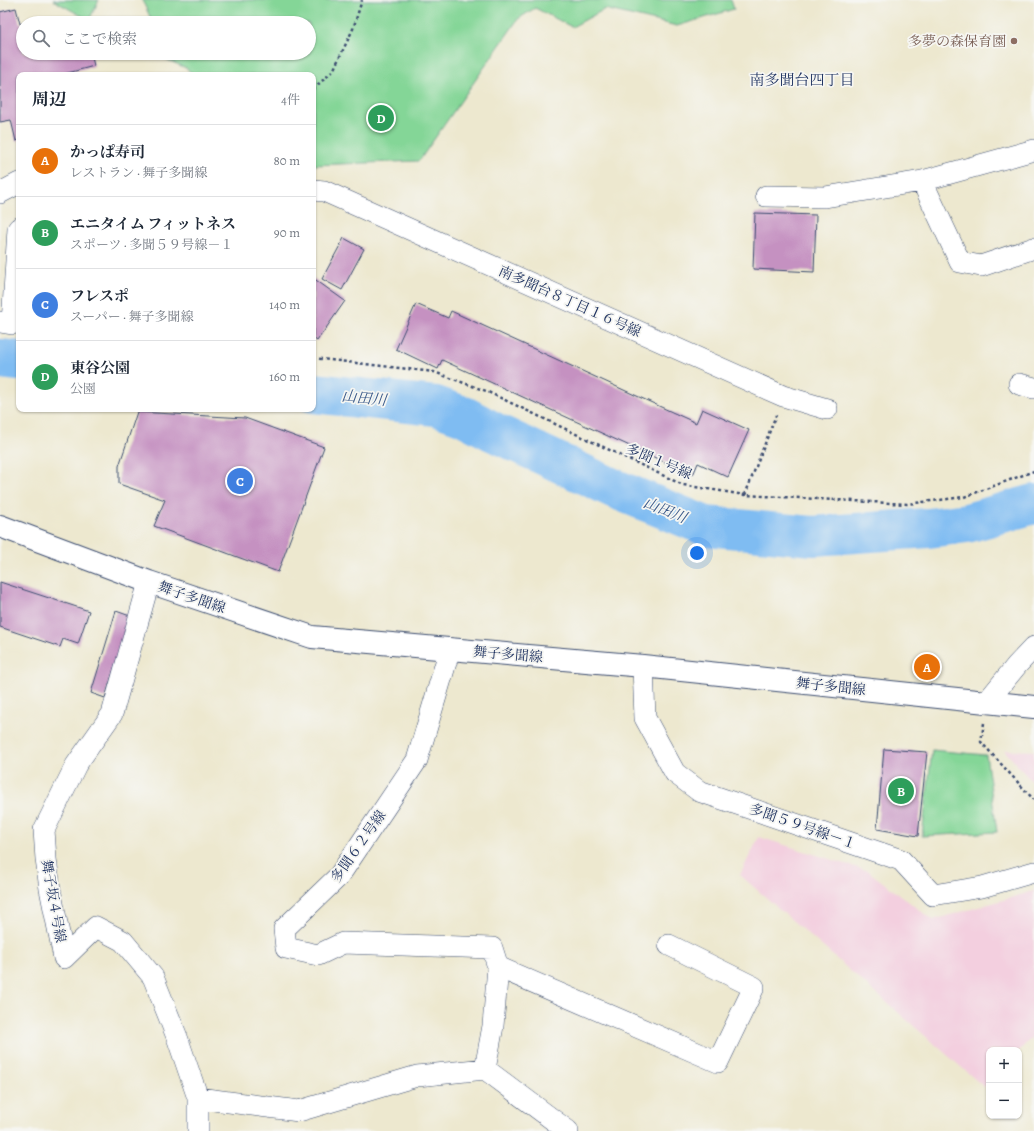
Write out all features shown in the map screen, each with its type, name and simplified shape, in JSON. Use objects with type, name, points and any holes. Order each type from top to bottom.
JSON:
[{"type":"street","points":[[766,196],[825,197],[922,180],[1034,150]]},
{"type":"street","points":[[922,180],[960,262],[981,266],[1034,248]]},
{"type":"street","points":[[0,193],[16,185]]},
{"type":"street","name":"南多聞台８丁目１６号線","points":[[316,190],[324,191],[783,396],[828,409]]},
{"type":"street","points":[[0,322],[12,324],[16,261]]},
{"type":"street","name":"舞子多聞線","points":[[0,526],[149,582],[312,637],[643,666],[1034,707]]},
{"type":"street","name":"舞子坂４号線","points":[[149,582],[112,714],[76,765],[44,830],[46,859],[50,889],[64,958],[96,927],[123,941],[153,977],[177,1037],[198,1098],[198,1131]]},
{"type":"street","points":[[986,703],[1016,665],[1034,648]]},
{"type":"street","name":"多聞６２号線","points":[[450,649],[417,760],[339,876],[284,929],[286,948],[318,955],[343,943],[495,958]]},
{"type":"street","name":"多聞５９号線－１","points":[[643,666],[645,718],[675,773],[699,791],[901,860],[933,895],[982,886],[1034,872]]},
{"type":"street","points":[[485,1069],[493,1026],[495,958],[718,1062],[754,987],[669,945]]},
{"type":"street","points":[[198,1098],[299,1111],[417,1076],[485,1069],[568,1131]]},
{"type":"path","points":[[316,85],[333,71],[353,29],[362,0]]},
{"type":"path","name":"多聞１号線","points":[[316,358],[434,372],[486,391],[683,485],[745,495],[907,504],[964,496],[1034,472]]},
{"type":"path","points":[[745,495],[783,396]]},
{"type":"path","points":[[986,703],[981,742],[1034,800]]},
{"type":"shaded area","points":[[1004,750],[1034,751],[1034,784]]},
{"type":"shaded area","points":[[759,837],[868,871],[933,920],[1034,891],[1034,1035],[1022,1048],[986,1047],[986,1085],[984,1087],[740,875]]},
{"type":"green space","points":[[53,0],[99,0],[91,16],[82,16]]},
{"type":"green space","points":[[142,0],[731,0],[734,9],[677,26],[605,9],[572,27],[535,8],[518,19],[419,161],[316,165],[316,72],[191,72],[186,68],[168,60],[316,60],[316,16],[150,16]]},
{"type":"green space","points":[[932,750],[986,755],[997,832],[922,836]]},
{"type":"building","points":[[16,8],[18,16],[16,16],[16,60],[93,60],[94,66],[71,72],[16,72],[16,141],[11,120],[0,122],[0,12]]},
{"type":"building","points":[[755,213],[816,215],[814,272],[753,269]]},
{"type":"building","points":[[344,238],[364,249],[342,290],[322,279]]},
{"type":"building","points":[[316,280],[345,301],[317,341],[316,340]]},
{"type":"building","points":[[416,304],[448,318],[451,311],[696,423],[702,409],[749,430],[728,477],[698,463],[693,475],[442,360],[438,369],[396,349]]},
{"type":"building","points":[[137,412],[245,418],[324,447],[278,572],[154,526],[165,500],[119,484],[119,466]]},
{"type":"building","points":[[0,582],[89,611],[78,644],[63,639],[60,647],[0,627]]},
{"type":"building","points":[[116,611],[130,616],[105,698],[91,693]]},
{"type":"building","points":[[884,749],[927,752],[918,836],[877,829]]},
{"type":"waterway","name":"山田川","points":[[0,359],[16,361]]},
{"type":"waterway","name":"山田川","points":[[316,393],[436,406],[464,416],[494,432],[613,488],[706,526],[813,536],[929,528],[967,523],[1034,504]]},
{"type":"place","name":"多夢の森保育園","points":[[1014,41]]},
{"type":"place","name":"東谷公園","points":[[381,118]]},
{"type":"place","name":"フレスポ","points":[[240,481]]},
{"type":"place","name":"かっぱ寿司","points":[[927,667]]},
{"type":"place","name":"エニタイム フィットネス","points":[[901,791]]},
{"type":"district","name":"南多聞台四丁目","points":[[802,80]]}]
